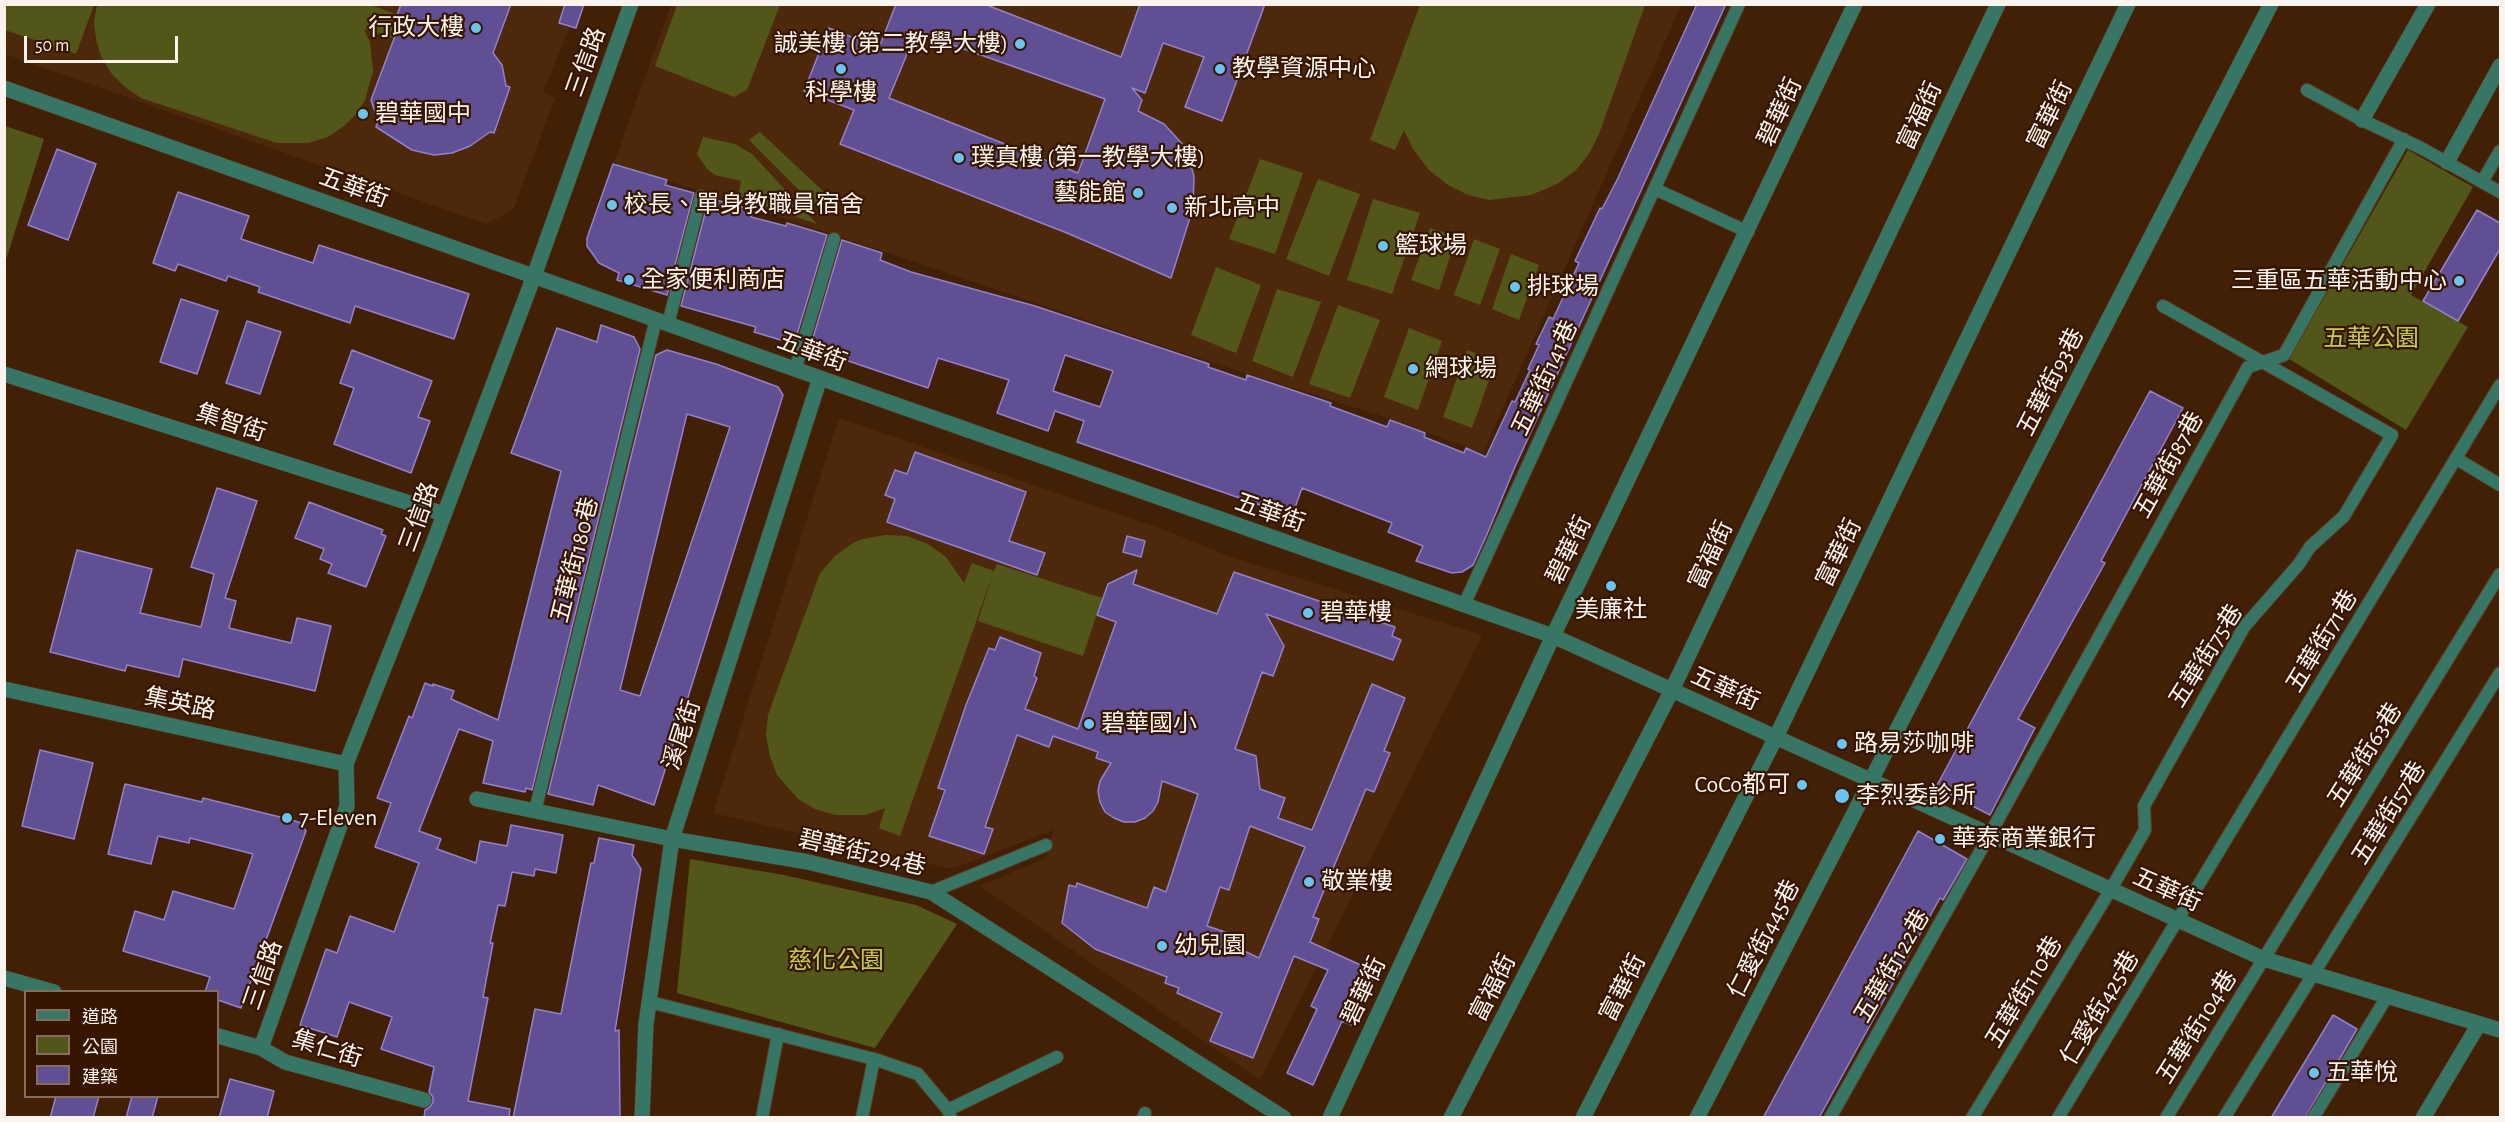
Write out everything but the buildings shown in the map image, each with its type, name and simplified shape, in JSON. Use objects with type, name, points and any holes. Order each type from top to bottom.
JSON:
[{"type":"street","name":"三信路","points":[[261,1048],[346,806],[346,764],[534,276],[630,4]]},
{"type":"street","name":"碧華街","points":[[1330,1118],[1553,636],[1855,4]]},
{"type":"street","name":"富福街","points":[[1451,1118],[1672,690],[1998,4]]},
{"type":"street","name":"富華街","points":[[1583,1118],[1776,737],[2128,4]]},
{"type":"street","name":"五華街93巷","points":[[1872,780],[2271,4]]},
{"type":"street","points":[[2362,120],[2428,4]]},
{"type":"street","points":[[2446,162],[2500,66]]},
{"type":"street","name":"五華街","points":[[4,88],[795,370],[1553,636],[2264,959],[2500,1029]]},
{"type":"street","name":"集智街","points":[[4,374],[444,514]]},
{"type":"street","name":"溪尾街","points":[[642,1118],[644,1047],[672,839],[820,378]]},
{"type":"street","name":"集英路","points":[[4,689],[346,764]]},
{"type":"street","name":"仁愛街445巷","points":[[1697,1118],[1872,780]]},
{"type":"street","name":"碧華街294巷","points":[[477,799],[672,839],[808,862],[931,892],[1284,1118]]},
{"type":"street","points":[[4,978],[47,990]]},
{"type":"street","points":[[2423,1118],[2478,1024]]},
{"type":"street","name":"集仁街","points":[[219,1036],[261,1048],[285,1062],[424,1101]]},
{"type":"lane","name":"五華街141巷","points":[[1464,604],[1738,4]]},
{"type":"lane","points":[[2307,90],[2362,120],[2404,139],[2500,192]]},
{"type":"lane","name":"五華街87巷","points":[[1990,834],[2248,367],[2284,355],[2404,139]]},
{"type":"lane","points":[[2482,182],[2500,151]]},
{"type":"lane","points":[[1655,189],[1748,232]]},
{"type":"lane","name":"五華街180巷","points":[[535,811],[662,321],[701,196]]},
{"type":"lane","points":[[795,370],[834,239]]},
{"type":"lane","points":[[2163,306],[2262,362]]},
{"type":"lane","name":"五華街75巷","points":[[2111,889],[2145,830],[2144,806],[2244,627],[2299,564],[2310,547],[2344,516],[2392,435],[2262,362]]},
{"type":"lane","name":"五華街71巷","points":[[2178,919],[2500,385]]},
{"type":"lane","points":[[2457,459],[2500,485]]},
{"type":"lane","name":"五華街63巷","points":[[2264,959],[2500,574]]},
{"type":"lane","name":"五華街57巷","points":[[2224,1118],[2500,673]]},
{"type":"lane","name":"五華街122巷","points":[[1830,1118],[1990,834]]},
{"type":"lane","points":[[931,892],[1046,845]]},
{"type":"lane","name":"五華街110巷","points":[[1972,1118],[2111,889]]},
{"type":"lane","name":"仁愛街425巷","points":[[2058,1118],[2178,919]]},
{"type":"lane","name":"五華街104巷","points":[[2166,1118],[2264,959]]},
{"type":"lane","points":[[2313,1118],[2388,995]]},
{"type":"lane","points":[[650,1002],[874,1059],[918,1074],[950,1114],[1057,1057]]},
{"type":"lane","points":[[762,1118],[778,1035]]},
{"type":"lane","points":[[862,1118],[874,1059]]},
{"type":"shaded area","name":"碧華國中","points":[[5,5],[584,5],[576,28],[570,27],[543,92],[555,99],[513,210],[486,224],[5,54]]},
{"type":"shaded area","name":"新北高中","points":[[671,5],[1681,5],[1483,453],[1388,418],[1167,348],[892,254],[614,163]]},
{"type":"shaded area","name":"碧華國小","points":[[839,418],[1170,532],[1231,557],[1482,635],[1260,1080],[980,886],[1046,858],[1054,830],[951,869],[713,813]]},
{"type":"green space","points":[[5,4],[94,5],[76,54],[5,30]]},
{"type":"green space","points":[[368,4],[401,16],[392,38],[364,29],[370,43],[373,71],[365,100],[344,126],[328,137],[308,143],[277,143],[141,98],[111,73],[101,56],[94,22],[97,5]]},
{"type":"green space","points":[[677,5],[780,5],[747,90],[734,97],[655,66]]},
{"type":"green space","points":[[1420,5],[1645,5],[1599,134],[1589,154],[1576,170],[1557,184],[1531,195],[1489,200],[1468,195],[1448,185],[1429,170],[1413,149],[1404,130],[1395,150],[1370,140]]},
{"type":"green space","points":[[4,126],[44,139],[5,263]]},
{"type":"green space","points":[[760,132],[824,192],[814,205],[749,140]]},
{"type":"green space","points":[[703,137],[735,144],[752,154],[817,224],[738,197],[741,181],[715,175],[707,169],[697,154]]},
{"type":"green space","name":"五華公園","points":[[2408,150],[2473,187],[2411,295],[2468,327],[2406,430],[2289,359]]},
{"type":"green space","points":[[1260,159],[1303,173],[1275,254],[1229,239]]},
{"type":"green space","points":[[1318,179],[1360,194],[1329,276],[1286,259]]},
{"type":"green space","name":"籃球場","points":[[1373,199],[1420,213],[1392,294],[1347,280]]},
{"type":"green space","points":[[1430,228],[1457,236],[1439,290],[1411,280]]},
{"type":"green space","name":"排球場","points":[[1474,239],[1500,249],[1480,305],[1454,295]]},
{"type":"green space","name":"排球場","points":[[1511,254],[1539,265],[1519,320],[1492,309]]},
{"type":"green space","points":[[1216,267],[1261,285],[1236,353],[1191,335]]},
{"type":"green space","points":[[1277,289],[1321,302],[1293,377],[1252,361]]},
{"type":"green space","points":[[1338,305],[1380,320],[1350,398],[1309,384]]},
{"type":"green space","name":"網球場","points":[[1409,328],[1442,341],[1418,410],[1384,397]]},
{"type":"green space","name":"網球場","points":[[1467,350],[1496,361],[1472,428],[1443,417]]},
{"type":"green space","points":[[885,535],[907,536],[928,544],[946,557],[964,583],[972,563],[994,571],[900,836],[879,828],[885,808],[866,815],[835,815],[815,809],[798,799],[777,775],[766,736],[768,715],[820,573],[835,556],[853,543]]},
{"type":"green space","points":[[997,564],[1102,598],[1083,656],[978,621]]},
{"type":"green space","name":"慈化公園","points":[[690,859],[784,875],[916,905],[957,924],[875,1048],[677,993]]},
{"type":"place","name":"行政大樓","points":[[476,28]]},
{"type":"place","name":"誠美樓 (第二教學大樓)","points":[[1020,44]]},
{"type":"place","name":"科學樓","points":[[841,69]]},
{"type":"place","name":"教學資源中心","points":[[1220,69]]},
{"type":"place","name":"碧華國中","points":[[363,114]]},
{"type":"place","name":"璞真樓 (第一教學大樓)","points":[[959,158]]},
{"type":"place","name":"藝能館","points":[[1138,193]]},
{"type":"place","name":"校長、單身教職員宿舍","points":[[612,205]]},
{"type":"place","name":"新北高中","points":[[1172,208]]},
{"type":"place","name":"籃球場","points":[[1383,246]]},
{"type":"place","name":"全家便利商店","points":[[629,280]]},
{"type":"place","name":"三重區五華活動中心","points":[[2459,281]]},
{"type":"place","name":"排球場","points":[[1515,287]]},
{"type":"place","name":"網球場","points":[[1413,369]]},
{"type":"place","name":"美廉社","points":[[1611,586]]},
{"type":"place","name":"碧華樓","points":[[1308,613]]},
{"type":"place","name":"碧華國小","points":[[1089,724]]},
{"type":"place","name":"路易莎咖啡","points":[[1842,744]]},
{"type":"place","name":"CoCo都可","points":[[1802,785]]},
{"type":"place","name":"李烈委診所","points":[[1842,796]]},
{"type":"place","name":"7-Eleven","points":[[287,818]]},
{"type":"place","name":"華泰商業銀行","points":[[1940,839]]},
{"type":"place","name":"敬業樓","points":[[1309,882]]},
{"type":"place","name":"幼兒園","points":[[1162,946]]},
{"type":"place","name":"五華悅","points":[[2314,1073]]}]
